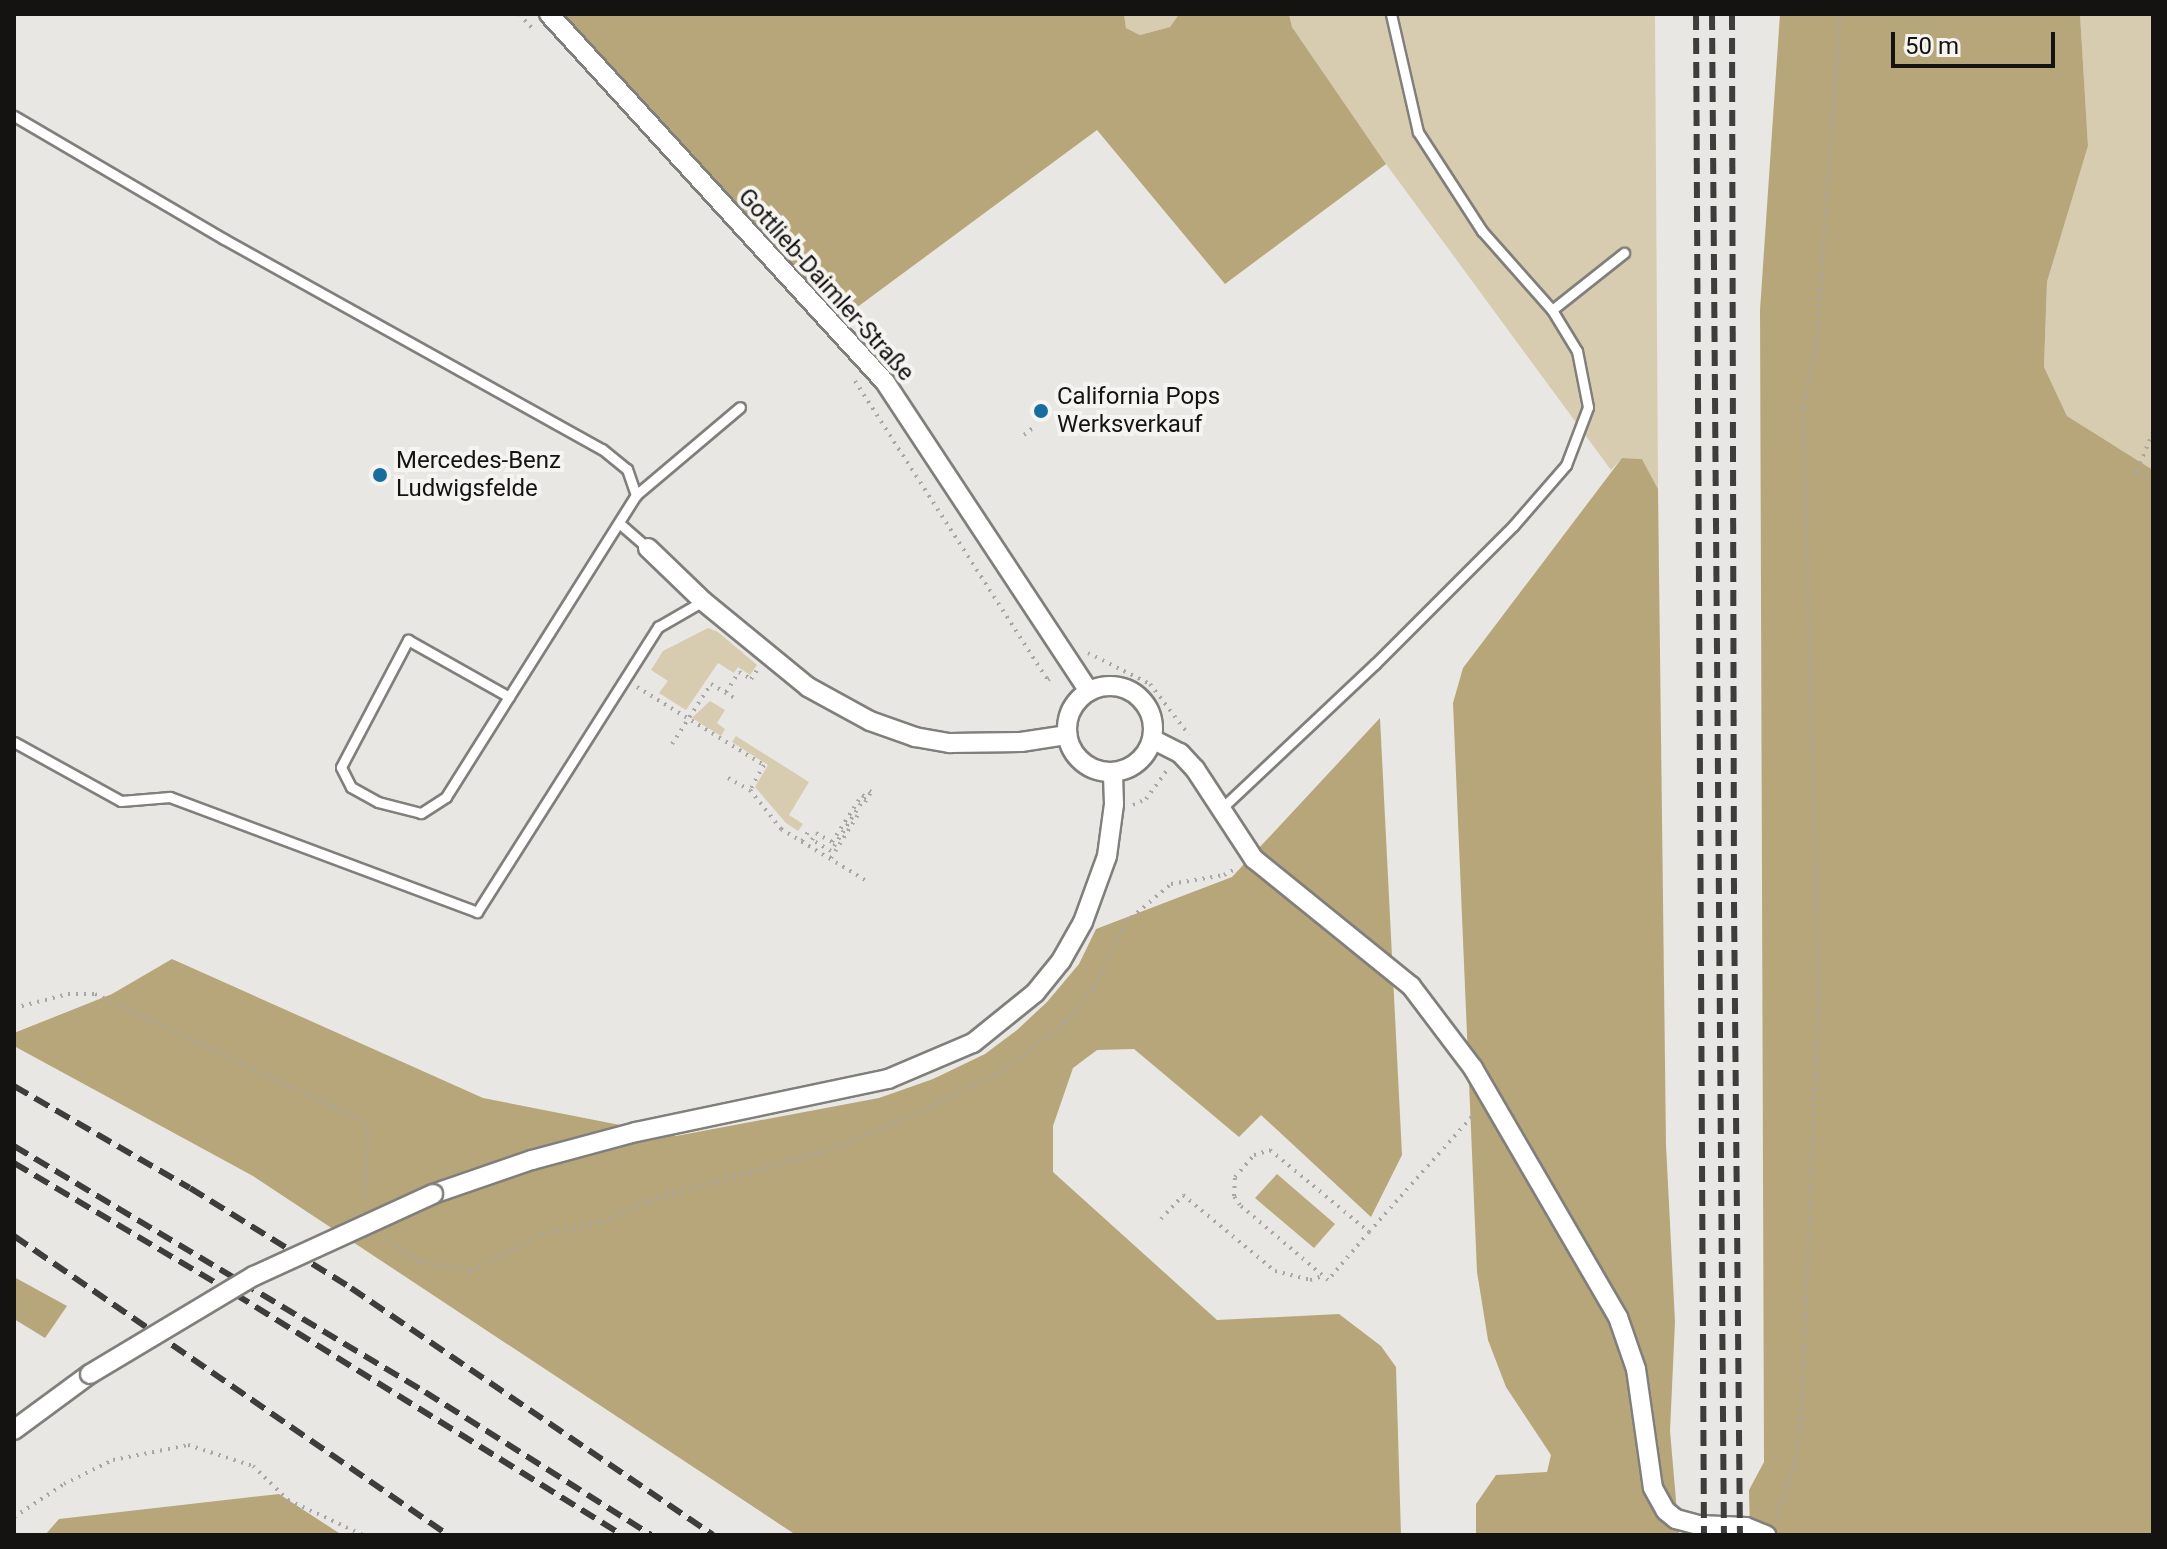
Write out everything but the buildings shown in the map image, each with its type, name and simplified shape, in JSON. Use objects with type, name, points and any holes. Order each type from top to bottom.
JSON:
[{"type":"street","name":"Gottlieb-Daimler-Straße","points":[[549,14],[885,382],[1089,691]]},
{"type":"street","points":[[648,548],[703,601],[808,687],[870,721],[915,737],[950,743],[979,744],[1067,735]]},
{"type":"street","points":[[1115,686],[1139,697],[1151,716],[1152,739],[1138,762],[1113,772],[1088,766],[1078,758],[1067,735],[1071,710],[1089,691],[1115,686]]},
{"type":"street","points":[[1152,739],[1180,753],[1222,808],[1254,859],[1411,986],[1453,1037],[1491,1095],[1618,1317],[1636,1369],[1653,1488],[1666,1511],[1676,1519],[1699,1525],[1771,1528]]},
{"type":"street","points":[[14,1430],[90,1374],[197,1307],[265,1270],[433,1194],[610,1138],[888,1079],[933,1063],[973,1043],[1035,993],[1073,942],[1107,856],[1114,804],[1113,772]]},
{"type":"lane","points":[[1222,808],[1375,664],[1513,526],[1566,465],[1588,407],[1577,351],[1552,310],[1482,231],[1418,132],[1391,14]]},
{"type":"lane","points":[[14,116],[224,239],[602,449],[627,469],[636,495]]},
{"type":"lane","points":[[1552,310],[1624,253]]},
{"type":"lane","points":[[509,697],[408,640],[341,767],[351,787],[378,802],[421,813],[446,797],[619,523],[636,495],[740,407]]},
{"type":"lane","points":[[619,523],[648,548]]},
{"type":"lane","points":[[14,742],[121,801],[170,797],[477,912],[658,627],[703,601]]},
{"type":"path","points":[[519,14],[541,37]]},
{"type":"path","points":[[1771,1528],[1794,1467],[1802,1403],[1819,996],[1803,408],[1816,347],[1840,14]]},
{"type":"path","points":[[847,369],[1048,680]]},
{"type":"path","points":[[1024,435],[1035,426]]},
{"type":"path","points":[[2153,432],[2136,473],[2153,479]]},
{"type":"path","points":[[1070,662],[1090,652],[1150,684],[1189,734],[1180,753],[1146,799],[1136,805],[1114,804]]},
{"type":"path","points":[[726,693],[739,672],[751,679],[768,653]]},
{"type":"path","points":[[625,679],[764,765],[750,790]]},
{"type":"path","points":[[672,744],[711,684],[733,697]]},
{"type":"path","points":[[725,741],[730,732]]},
{"type":"path","points":[[728,778],[750,790],[781,829],[865,880]]},
{"type":"path","points":[[831,858],[871,792],[866,788]]},
{"type":"path","points":[[862,795],[865,797],[831,851],[812,840],[816,833],[832,842],[862,795]]},
{"type":"path","points":[[802,841],[810,829]]},
{"type":"path","points":[[377,1231],[394,1247],[420,1261],[471,1271],[542,1234],[601,1222],[649,1200],[820,1153],[900,1121],[1000,1072],[1066,1022],[1094,988],[1125,923],[1171,884],[1224,875],[1254,859]]},
{"type":"path","points":[[14,1008],[68,994],[95,994],[362,1120],[368,1132],[362,1195],[366,1214]]},
{"type":"path","points":[[1369,1232],[1270,1150],[1254,1155],[1235,1177],[1234,1196],[1240,1205],[1328,1280],[1491,1095]]},
{"type":"path","points":[[1161,1219],[1183,1195],[1275,1271],[1310,1280],[1323,1276]]},
{"type":"path","points":[[14,1517],[64,1484],[113,1460],[188,1445],[253,1466],[288,1500],[363,1535]]},
{"type":"shaded area","points":[[549,14],[1124,14],[1126,28],[1140,35],[1170,27],[1179,14],[1289,14],[1292,27],[1386,164],[1225,284],[1097,130],[833,325]]},
{"type":"shaded area","points":[[1124,14],[1179,14],[1170,27],[1140,35],[1126,28]]},
{"type":"shaded area","points":[[1289,14],[1655,14],[1658,489],[1642,459],[1622,458],[1611,470],[1386,164],[1292,27]]},
{"type":"shaded area","points":[[1780,14],[2080,14],[2088,146],[2047,282],[2044,367],[2067,416],[2153,470],[2153,1535],[1750,1535],[1749,1490],[1764,1462],[1760,310]]},
{"type":"shaded area","points":[[2080,14],[2153,14],[2153,470],[2067,416],[2044,367],[2047,282],[2088,146]]},
{"type":"shaded area","points":[[1622,458],[1642,459],[1658,489],[1666,1145],[1675,1322],[1670,1431],[1679,1535],[1476,1535],[1476,1504],[1496,1475],[1547,1472],[1551,1455],[1506,1387],[1488,1340],[1477,1272],[1453,703],[1463,668]]},
{"type":"shaded area","points":[[708,628],[718,632],[757,665],[750,675],[738,667],[734,673],[718,663],[686,710],[659,693],[668,681],[651,670],[663,651]]},
{"type":"shaded area","points":[[710,701],[725,710],[717,723],[725,729],[721,736],[692,718]]},
{"type":"shaded area","points":[[1380,718],[1402,1155],[1371,1217],[1261,1115],[1239,1137],[1134,1049],[1097,1050],[1073,1068],[1053,1126],[1053,1172],[1217,1320],[1339,1314],[1381,1346],[1396,1367],[1401,1535],[796,1535],[253,1176],[14,1046],[14,1033],[112,994],[172,959],[483,1098],[676,1136],[879,1098],[933,1079],[985,1054],[1017,1030],[1047,1002],[1079,964],[1096,929],[1232,877]]},
{"type":"shaded area","points":[[736,736],[809,782],[789,815],[803,824],[798,831],[786,823],[755,787],[768,765],[732,742]]},
{"type":"shaded area","points":[[1277,1174],[1335,1224],[1314,1248],[1255,1198]]},
{"type":"shaded area","points":[[14,1277],[67,1306],[45,1338],[14,1319]]},
{"type":"shaded area","points":[[279,1494],[342,1535],[45,1535],[59,1519]]},
{"type":"railway","points":[[1696,14],[1704,1535]]},
{"type":"railway","points":[[1712,14],[1724,1535]]},
{"type":"railway","points":[[1732,14],[1734,902],[1740,1535]]},
{"type":"railway","points":[[14,1086],[190,1188],[351,1288],[713,1535]]},
{"type":"railway","points":[[14,1146],[425,1392],[651,1535]]},
{"type":"railway","points":[[14,1163],[235,1294],[622,1535]]},
{"type":"railway","points":[[14,1236],[448,1535]]},
{"type":"place","name":"California Pops Werksverkauf","points":[[1041,411]]},
{"type":"place","name":"Mercedes-Benz Ludwigsfelde","points":[[380,475]]}]
